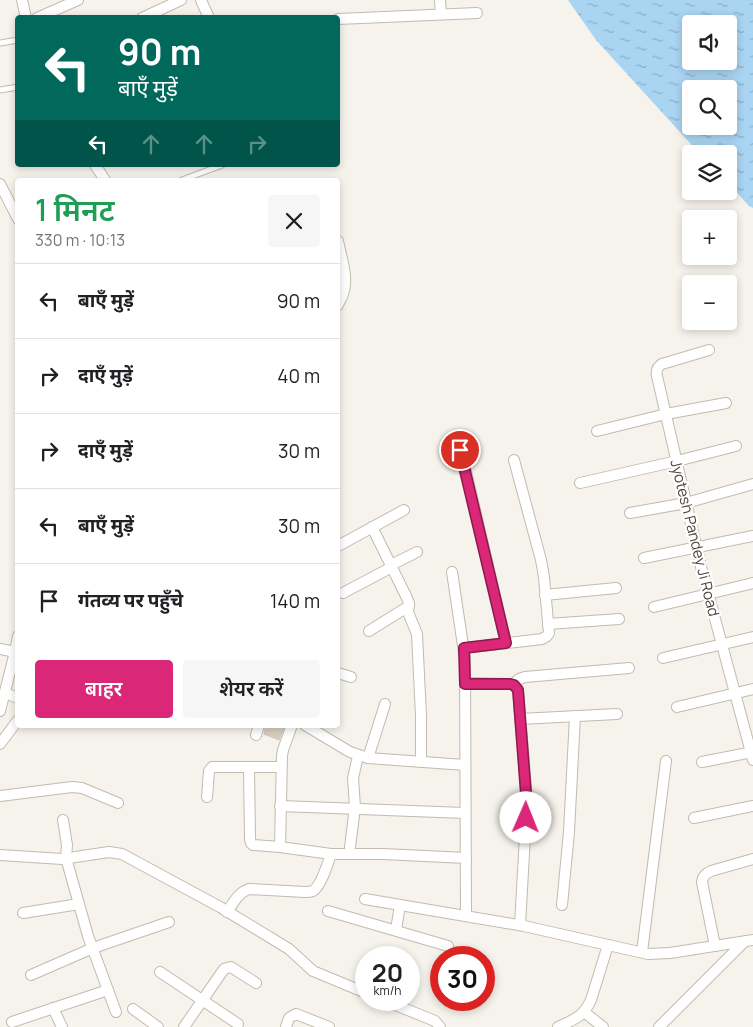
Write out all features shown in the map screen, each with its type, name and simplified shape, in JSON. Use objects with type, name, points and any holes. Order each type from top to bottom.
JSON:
[{"type":"street","points":[[22,0],[25,15]]},
{"type":"street","points":[[44,15],[78,0]]},
{"type":"street","points":[[148,15],[181,0]]},
{"type":"street","points":[[201,0],[208,15]]},
{"type":"street","points":[[440,0],[441,14]]},
{"type":"street","points":[[340,18],[478,13]]},
{"type":"street","points":[[96,167],[103,178]]},
{"type":"street","points":[[1,191],[15,214]]},
{"type":"street","points":[[340,251],[345,277],[344,294],[340,301]]},
{"type":"street","name":"Jyotesh Pandey Ji Road","points":[[709,350],[662,364],[656,371],[696,547],[752,755]]},
{"type":"street","points":[[597,431],[666,414],[726,403]]},
{"type":"street","points":[[580,483],[736,446]]},
{"type":"street","points":[[460,450],[506,643]]},
{"type":"street","points":[[464,648],[545,638],[548,633],[541,560],[514,460]]},
{"type":"street","points":[[630,513],[686,503],[753,484]]},
{"type":"street","points":[[340,545],[404,510]]},
{"type":"street","points":[[372,527],[407,598],[408,612],[416,634],[421,716],[421,762]]},
{"type":"street","points":[[644,558],[753,536]]},
{"type":"street","points":[[343,593],[417,552]]},
{"type":"street","points":[[452,572],[464,648],[466,916]]},
{"type":"street","points":[[654,607],[753,583]]},
{"type":"street","points":[[545,595],[616,588]]},
{"type":"street","points":[[369,631],[409,606]]},
{"type":"street","points":[[548,624],[619,619]]},
{"type":"street","points":[[663,658],[753,637]]},
{"type":"street","points":[[0,649],[15,652],[0,710]]},
{"type":"street","points":[[512,685],[525,676],[629,668]]},
{"type":"street","points":[[340,674],[350,677]]},
{"type":"street","points":[[465,684],[512,685],[518,690],[526,800],[520,925]]},
{"type":"street","points":[[677,707],[753,688]]},
{"type":"street","points":[[5,692],[15,697]]},
{"type":"street","points":[[227,912],[244,890],[310,892],[319,884],[343,852],[358,755],[385,704]]},
{"type":"street","points":[[520,719],[617,714]]},
{"type":"street","points":[[562,904],[569,832],[575,716]]},
{"type":"street","points":[[0,744],[15,724]]},
{"type":"street","points":[[280,847],[281,767],[283,750],[291,728]]},
{"type":"street","points":[[310,728],[358,755],[465,765]]},
{"type":"street","points":[[702,762],[752,755]]},
{"type":"street","points":[[642,952],[666,761]]},
{"type":"street","points":[[206,797],[209,771],[212,767],[281,767]]},
{"type":"street","points":[[249,767],[250,841],[253,845],[343,852],[466,858]]},
{"type":"street","points":[[0,796],[72,787],[82,788],[118,803]]},
{"type":"street","points":[[280,806],[465,813]]},
{"type":"street","points":[[694,818],[753,806]]},
{"type":"street","points":[[63,820],[67,845],[66,858],[93,948],[116,1012]]},
{"type":"street","points":[[0,855],[57,859],[109,852],[122,854],[227,912],[289,949],[318,974],[355,989]]},
{"type":"street","points":[[715,946],[702,882],[703,877],[711,871],[753,859]]},
{"type":"street","points":[[364,899],[520,925],[648,954],[748,941]]},
{"type":"street","points":[[23,913],[79,904]]},
{"type":"street","points":[[396,930],[400,905]]},
{"type":"street","points":[[328,911],[448,946]]},
{"type":"street","points":[[31,974],[93,948],[169,922]]},
{"type":"street","points":[[659,1027],[748,941]]},
{"type":"street","points":[[558,1027],[584,1012],[591,1000],[608,945]]},
{"type":"street","points":[[184,1027],[222,972],[227,968],[231,968],[256,983]]},
{"type":"street","points":[[160,972],[238,1024]]},
{"type":"street","points":[[12,1022],[108,990]]},
{"type":"street","points":[[53,1008],[62,1027]]},
{"type":"street","points":[[133,1009],[158,1027]]},
{"type":"street","points":[[410,1011],[435,1021],[440,1027]]},
{"type":"street","points":[[584,1012],[603,1027]]},
{"type":"street","points":[[286,1027],[289,1018],[296,1014],[329,1027]]},
{"type":"lane","points":[[0,43],[15,40]]},
{"type":"lane","points":[[0,90],[15,88]]},
{"type":"lane","points":[[187,178],[217,167]]},
{"type":"water","points":[[568,0],[753,0],[753,208],[737,193],[737,145],[692,145],[683,135],[737,135],[737,80],[682,80],[682,134],[596,40]]},
{"type":"building","points":[[265,728],[284,728],[279,740],[264,734]]},
{"type":"route","points":[[460,450],[506,643],[464,648],[465,684],[510,684],[514,685],[518,690],[526,818]]}]
